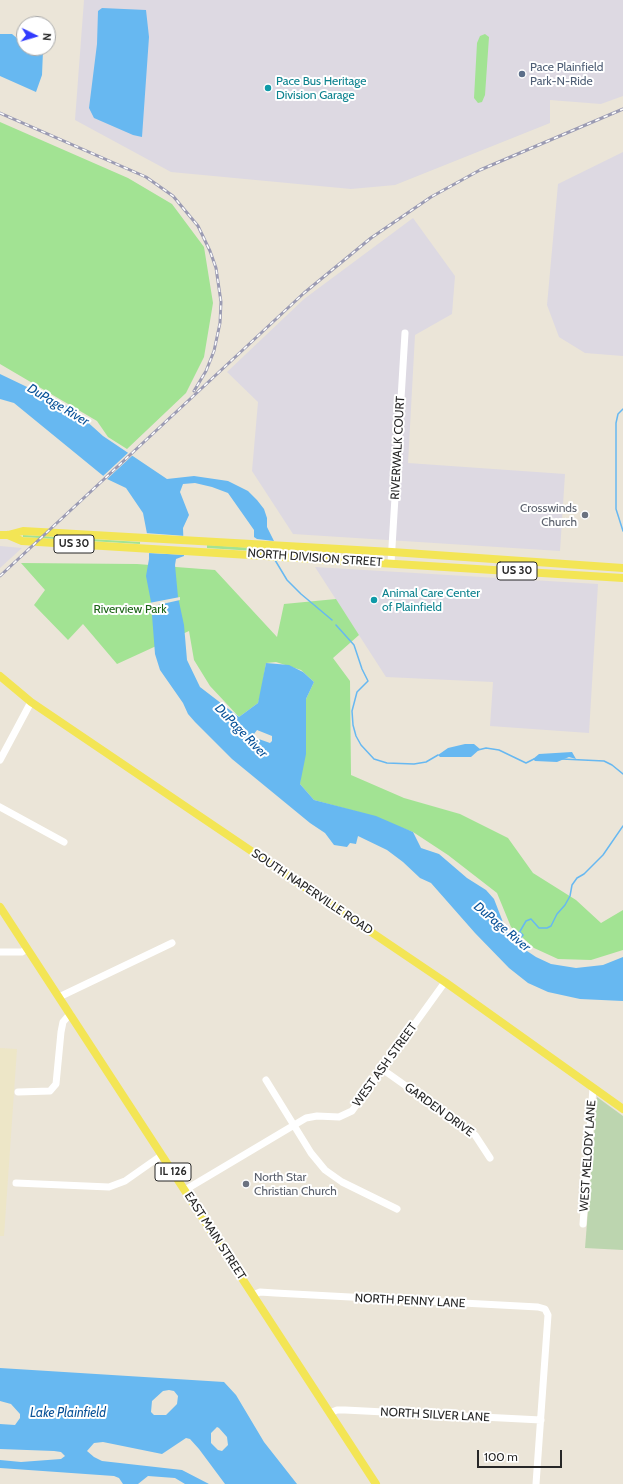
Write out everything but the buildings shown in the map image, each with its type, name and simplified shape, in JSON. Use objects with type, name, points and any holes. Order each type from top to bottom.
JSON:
[{"type":"main road","name":"NORTH DIVISION STREET","points":[[4,535],[23,531],[392,552],[623,568]]},
{"type":"main road","name":"NORTH DIVISION STREET","points":[[4,535],[22,541],[302,557],[623,578]]},
{"type":"main road","points":[[565,574],[566,564]]},
{"type":"main road","name":"SOUTH NAPERVILLE ROAD","points":[[0,676],[31,702],[445,982],[623,1109]]},
{"type":"main road","name":"EAST MAIN STREET","points":[[0,907],[376,1484]]},
{"type":"street","name":"RIVERWALK COURT","points":[[391,563],[405,333]]},
{"type":"street","points":[[0,760],[31,702]]},
{"type":"street","points":[[0,807],[64,842]]},
{"type":"street","points":[[60,998],[172,942]]},
{"type":"street","points":[[0,952],[22,952],[27,949]]},
{"type":"street","name":"WEST ASH STREET","points":[[185,1190],[293,1125],[312,1116],[333,1118],[348,1114],[364,1096],[445,982]]},
{"type":"street","points":[[18,1092],[50,1091],[56,1084],[61,1032],[64,1022],[70,1014]]},
{"type":"street","name":"GARDEN DRIVE","points":[[382,1069],[475,1135],[490,1158]]},
{"type":"street","points":[[266,1080],[311,1153],[325,1170],[342,1182],[397,1209]]},
{"type":"street","name":"WEST MELODY LANE","points":[[583,1224],[593,1088]]},
{"type":"street","points":[[16,1183],[103,1188],[109,1187],[125,1181],[162,1155]]},
{"type":"street","name":"NORTH PENNY LANE","points":[[254,1295],[260,1292],[538,1307],[545,1309],[548,1315],[540,1420]]},
{"type":"street","name":"NORTH SILVER LANE","points":[[330,1413],[337,1410],[345,1410],[540,1420]]},
{"type":"street","points":[[536,1484],[540,1420]]},
{"type":"shaded area","points":[[84,0],[623,0],[623,96],[601,104],[550,100],[550,123],[395,185],[351,189],[171,172],[75,120]]},
{"type":"shaded area","points":[[623,152],[623,356],[585,353],[559,337],[547,305],[558,184]]},
{"type":"shaded area","points":[[413,218],[455,276],[452,314],[415,335],[408,463],[565,474],[560,551],[293,534],[252,471],[258,402],[227,372],[304,299]]},
{"type":"shaded area","points":[[0,546],[22,548],[0,568]]},
{"type":"shaded area","points":[[315,567],[598,584],[589,733],[490,726],[493,682],[386,677]]},
{"type":"shaded area","points":[[0,1048],[17,1049],[4,1236],[0,1236]]},
{"type":"green space","points":[[485,34],[489,37],[485,95],[482,102],[478,103],[474,98],[477,43],[480,36]]},
{"type":"green space","points":[[0,122],[128,178],[172,204],[204,247],[213,303],[204,357],[186,393],[127,449],[108,437],[97,421],[0,364]]},
{"type":"green space","points":[[23,535],[140,542],[140,544],[23,537]]},
{"type":"green space","points":[[207,545],[253,548],[255,551],[207,548]]},
{"type":"green space","name":"Riverview Park","points":[[21,563],[137,564],[215,570],[277,637],[284,604],[336,599],[359,635],[333,658],[350,681],[351,775],[404,798],[460,814],[508,838],[533,873],[576,900],[601,923],[623,910],[623,950],[591,960],[558,959],[534,948],[511,927],[497,893],[448,855],[413,832],[365,814],[314,800],[300,784],[306,699],[314,682],[301,670],[276,662],[266,663],[258,703],[239,717],[210,686],[194,660],[189,631],[117,664],[83,624],[68,640],[34,605],[45,590]]},
{"type":"green space","points":[[597,1097],[623,1116],[623,1250],[585,1248]]},
{"type":"water","points":[[102,8],[146,10],[149,37],[142,137],[133,135],[94,118],[89,108],[97,44],[98,11]]},
{"type":"water","points":[[0,34],[12,34],[16,37],[16,56],[43,56],[42,75],[36,92],[0,76]]},
{"type":"water","name":"DuPage River","points":[[0,374],[73,409],[103,436],[167,479],[194,476],[228,481],[248,491],[264,509],[267,518],[267,527],[274,541],[257,539],[254,537],[254,530],[228,493],[195,483],[183,484],[180,492],[189,515],[183,528],[184,556],[176,559],[175,565],[178,597],[184,625],[187,660],[200,687],[239,717],[258,703],[266,663],[289,665],[303,672],[314,682],[306,699],[306,754],[300,784],[314,800],[376,816],[413,832],[421,848],[439,854],[467,878],[486,890],[494,899],[506,930],[509,934],[521,932],[524,935],[518,942],[524,949],[536,957],[551,964],[576,968],[603,965],[623,957],[623,1001],[580,999],[548,992],[528,983],[509,968],[475,933],[431,883],[420,878],[403,862],[387,850],[358,836],[356,844],[350,843],[347,847],[334,845],[325,833],[310,823],[232,759],[188,714],[183,703],[160,670],[155,654],[151,602],[146,576],[149,559],[149,544],[143,513],[126,488],[107,479],[14,403],[0,399]],"holes":[[[257,730],[272,736],[272,741],[270,743],[256,738],[254,734]]]},
{"type":"water","points":[[465,744],[474,744],[480,749],[471,757],[440,757],[438,755],[448,748]]},
{"type":"water","points":[[572,752],[576,759],[569,757],[557,762],[535,761],[533,759],[539,754]]},
{"type":"water","name":"Lake Plainfield","points":[[0,1368],[224,1382],[236,1395],[264,1442],[297,1484],[225,1484],[199,1449],[190,1439],[186,1438],[162,1454],[103,1442],[94,1443],[87,1451],[102,1461],[182,1470],[209,1484],[185,1484],[175,1478],[148,1476],[138,1484],[123,1484],[119,1478],[114,1476],[0,1468],[0,1460],[21,1462],[61,1459],[65,1456],[61,1452],[54,1451],[0,1449],[0,1424],[15,1425],[20,1418],[20,1414],[11,1404],[0,1401]],"holes":[[[163,1391],[174,1391],[178,1396],[177,1404],[166,1415],[154,1415],[151,1412],[152,1401]],[[217,1427],[227,1437],[228,1445],[222,1451],[218,1450],[211,1443],[211,1433]]]},
{"type":"pier","points":[[130,451],[134,454],[106,480],[102,477]]},
{"type":"pier","points":[[145,533],[186,536],[186,555],[147,553]]},
{"type":"pier","points":[[180,597],[180,600],[149,607],[149,603]]},
{"type":"waterway","points":[[623,409],[618,414],[616,423],[616,509],[623,531]]},
{"type":"waterway","points":[[275,560],[287,580],[332,620]]},
{"type":"waterway","points":[[336,625],[354,645],[362,669],[368,681],[357,692],[352,711],[353,725],[356,736],[361,745],[374,759],[387,763],[414,764],[426,762],[438,755]]},
{"type":"waterway","points":[[478,750],[486,748],[499,750],[526,763],[534,759]]},
{"type":"waterway","points":[[562,759],[604,761],[612,765],[623,774]]},
{"type":"waterway","name":"DuPage River","points":[[519,933],[526,921],[531,919],[539,928],[547,928],[551,926],[557,914],[565,905],[570,896],[572,885],[577,878],[584,874],[603,855],[623,826]]},
{"type":"railway","points":[[0,576],[304,293],[371,238],[431,197],[480,170],[623,109]]},
{"type":"railway","points":[[0,113],[146,177],[173,196],[198,226],[216,268],[221,302],[220,323],[214,351],[206,371],[194,391]]},
{"type":"place","name":"Pace Plainfield Park-N-Ride","points":[[522,74]]},
{"type":"place","name":"Pace Bus Heritage Division Garage","points":[[268,88]]},
{"type":"place","name":"Crosswinds Church","points":[[585,515]]},
{"type":"place","name":"Animal Care Center of Plainfield","points":[[374,600]]},
{"type":"place","name":"North Star Christian Church","points":[[246,1184]]}]
